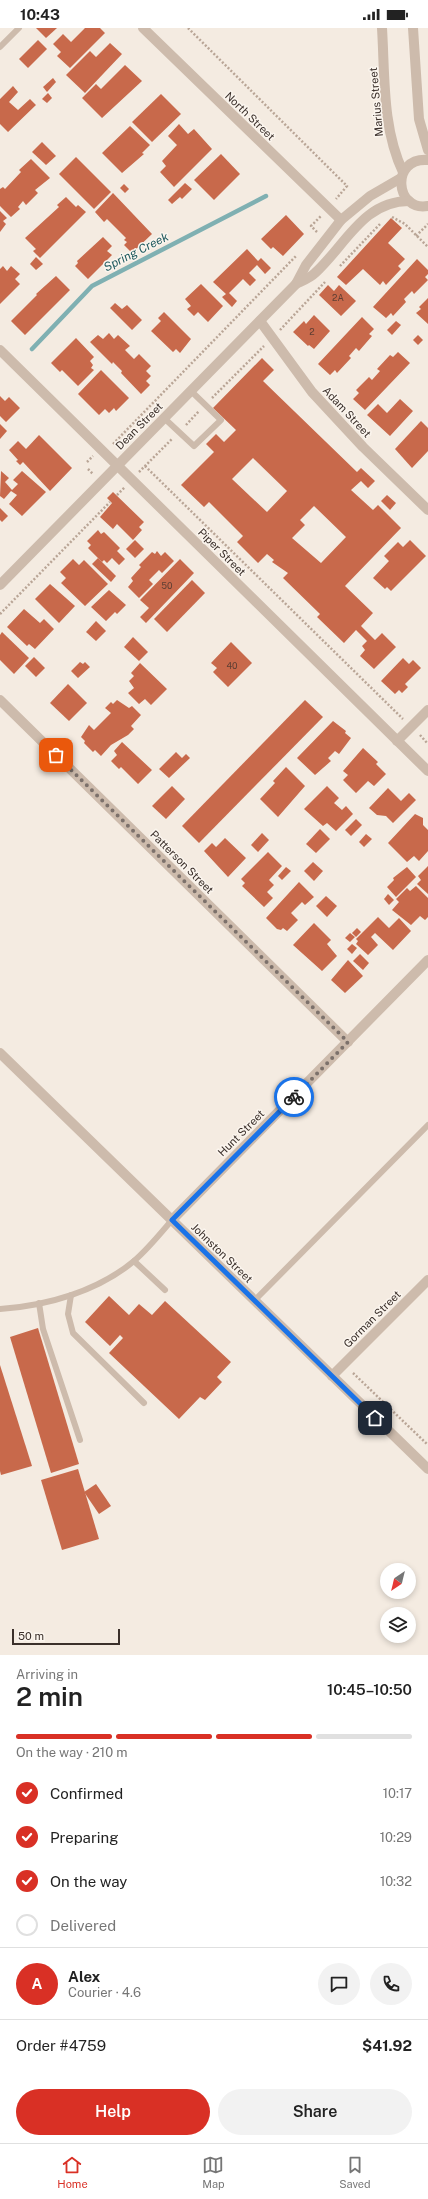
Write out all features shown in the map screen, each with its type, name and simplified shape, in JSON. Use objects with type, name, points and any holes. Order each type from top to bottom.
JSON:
[{"type":"street","name":"North Street","points":[[143,28],[341,220]]},
{"type":"street","name":"Marius Street","points":[[382,28],[389,129],[402,175],[402,191],[409,202]]},
{"type":"street","points":[[413,28],[417,104],[422,134],[428,150]]},
{"type":"street","name":"Dean Street","points":[[0,585],[296,284],[306,265],[341,220],[370,196],[402,175],[413,162],[428,160]]},
{"type":"street","name":"Dean Street","points":[[296,284],[314,274],[369,215],[390,203],[409,202]]},
{"type":"street","points":[[409,202],[423,206],[428,214]]},
{"type":"street","name":"Adam Street","points":[[260,321],[312,392],[363,447],[428,510]]},
{"type":"street","name":"Piper Street","points":[[0,350],[428,771]]},
{"type":"street","name":"Patterson Street","points":[[0,700],[348,1042]]},
{"type":"street","points":[[397,741],[428,710]]},
{"type":"street","name":"Hunt Street","points":[[172,1220],[428,960]]},
{"type":"street","name":"Johnston Street","points":[[0,1053],[428,1470]]},
{"type":"street","name":"Gorman Street","points":[[332,1376],[428,1280]]},
{"type":"lane","points":[[0,47],[19,28]]},
{"type":"lane","points":[[164,418],[194,446],[221,420],[191,391]]},
{"type":"lane","points":[[254,1301],[428,1125]]},
{"type":"lane","points":[[0,1309],[39,1303],[79,1294],[108,1278],[134,1261],[172,1220]]},
{"type":"lane","points":[[134,1261],[165,1290]]},
{"type":"lane","points":[[71,1295],[68,1314],[74,1333],[144,1403]]},
{"type":"lane","points":[[39,1303],[43,1329],[80,1440]]},
{"type":"path","points":[[188,28],[347,186],[311,226],[318,233],[314,238]]},
{"type":"path","points":[[389,215],[405,224],[428,247]]},
{"type":"path","points":[[337,269],[384,220]]},
{"type":"path","points":[[416,236],[428,224]]},
{"type":"path","points":[[114,443],[298,254]]},
{"type":"path","points":[[277,332],[326,280]]},
{"type":"path","points":[[163,393],[167,398]]},
{"type":"path","points":[[186,416],[190,420]]},
{"type":"path","points":[[87,462],[91,458]]},
{"type":"path","points":[[145,466],[403,719]]},
{"type":"path","points":[[88,469],[93,473]]},
{"type":"path","points":[[117,495],[121,491]]},
{"type":"path","points":[[0,614],[110,502]]},
{"type":"path","points":[[420,736],[428,744]]},
{"type":"path","points":[[353,1373],[428,1445]]},
{"type":"building","points":[[36,28],[57,28],[46,38]]},
{"type":"building","points":[[85,28],[100,28],[105,33],[70,68],[57,56],[61,52],[53,44],[63,34],[71,42]]},
{"type":"building","points":[[38,40],[47,49],[28,68],[19,59]]},
{"type":"building","points":[[110,43],[122,54],[85,93],[66,75],[90,51],[96,57]]},
{"type":"building","points":[[125,65],[142,81],[102,118],[82,98],[96,84],[101,89]]},
{"type":"building","points":[[53,78],[56,82],[47,92],[43,87]]},
{"type":"building","points":[[13,86],[18,92],[9,102],[18,110],[30,99],[36,105],[8,132],[0,124],[0,99]]},
{"type":"building","points":[[48,93],[52,98],[47,103],[42,99]]},
{"type":"building","points":[[161,94],[181,114],[152,142],[132,122]]},
{"type":"building","points":[[179,124],[188,134],[194,129],[212,149],[174,187],[160,172],[166,166],[162,161],[177,145],[168,136]]},
{"type":"building","points":[[130,126],[150,145],[142,153],[144,154],[122,173],[102,153]]},
{"type":"building","points":[[42,142],[56,156],[46,165],[32,152]]},
{"type":"building","points":[[221,154],[240,174],[214,200],[194,180]]},
{"type":"building","points":[[76,157],[111,192],[94,209],[59,174]]},
{"type":"building","points":[[31,159],[50,178],[35,190],[38,193],[26,205],[23,201],[18,207],[20,209],[11,217],[0,206],[0,189],[3,187],[5,189],[21,172],[19,170]]},
{"type":"building","points":[[185,183],[192,189],[182,199],[180,197],[172,204],[168,200]]},
{"type":"building","points":[[124,184],[129,189],[125,193],[120,188]]},
{"type":"building","points":[[113,193],[152,234],[132,253],[124,245],[127,242],[124,240],[126,238],[107,219],[104,222],[95,212]]},
{"type":"building","points":[[66,197],[76,207],[78,205],[86,212],[40,258],[33,251],[36,249],[25,238],[59,207],[57,205]]},
{"type":"building","points":[[0,211],[7,218],[3,221],[6,224],[0,232]]},
{"type":"building","points":[[286,215],[304,234],[283,256],[273,247],[271,249],[261,239]]},
{"type":"building","points":[[391,218],[402,228],[388,243],[405,259],[398,266],[401,269],[386,285],[383,281],[380,285],[363,269],[346,285],[337,277]]},
{"type":"building","points":[[103,237],[112,246],[107,251],[112,255],[88,279],[75,266],[78,263],[77,261]]},
{"type":"building","points":[[247,249],[258,261],[261,258],[271,268],[265,274],[257,265],[249,273],[256,280],[250,286],[243,279],[229,293],[237,301],[232,307],[222,297],[226,294],[213,282]]},
{"type":"building","points":[[36,257],[43,264],[36,270],[30,264]]},
{"type":"building","points":[[417,259],[428,270],[428,274],[425,277],[428,280],[414,294],[412,291],[404,299],[406,302],[393,316],[391,313],[386,318],[373,307]]},
{"type":"building","points":[[3,266],[7,271],[11,266],[20,274],[15,279],[20,284],[0,304],[0,269]]},
{"type":"building","points":[[56,276],[70,290],[25,335],[11,321],[37,295],[36,294]]},
{"type":"building","points":[[201,284],[223,306],[208,322],[198,312],[194,316],[187,309],[191,306],[185,299]]},
{"type":"building","points":[[328,285],[334,291],[339,285],[356,301],[341,316],[319,295]]},
{"type":"building","points":[[428,298],[428,324],[416,313],[421,309],[419,307]]},
{"type":"building","points":[[115,303],[122,309],[127,305],[142,320],[132,330],[110,308]]},
{"type":"building","points":[[164,312],[191,339],[180,353],[176,349],[173,352],[151,331],[161,321],[158,318]]},
{"type":"building","points":[[314,315],[330,331],[314,349],[309,345],[308,346],[293,332],[304,321],[306,324]]},
{"type":"building","points":[[362,317],[374,329],[369,334],[372,336],[359,351],[356,348],[349,356],[351,358],[337,373],[335,370],[330,375],[318,364]]},
{"type":"building","points":[[396,321],[401,325],[392,335],[387,330]]},
{"type":"building","points":[[109,333],[114,339],[118,335],[130,346],[125,350],[134,359],[139,354],[151,366],[146,371],[151,376],[146,381],[150,385],[141,394],[121,373],[122,371],[113,362],[112,364],[90,342],[98,335],[103,339]]},
{"type":"building","points":[[418,335],[423,340],[418,345],[413,340]]},
{"type":"building","points":[[76,338],[94,357],[90,361],[93,365],[91,368],[94,370],[78,386],[62,370],[60,372],[51,363]]},
{"type":"building","points":[[398,352],[410,363],[365,410],[353,399],[359,393],[356,390],[369,377],[372,380],[380,371],[377,369],[390,355],[393,357]]},
{"type":"building","points":[[262,358],[274,370],[263,381],[357,472],[361,468],[375,481],[368,488],[361,481],[351,490],[373,510],[378,505],[401,528],[345,586],[373,613],[361,626],[375,640],[382,633],[396,647],[374,669],[360,656],[365,650],[362,646],[367,641],[356,630],[344,643],[317,617],[320,614],[283,578],[288,573],[272,562],[274,560],[267,554],[258,563],[237,542],[243,536],[209,502],[204,507],[181,485],[214,452],[206,444],[216,434],[224,442],[236,430],[213,408]],"holes":[[[253,458],[287,491],[267,512],[232,479]],[[314,506],[346,537],[321,563],[292,538],[305,525],[300,520]]]},
{"type":"building","points":[[101,370],[129,398],[116,411],[114,408],[109,413],[105,409],[99,415],[78,394]]},
{"type":"building","points":[[0,396],[5,401],[9,397],[20,408],[6,422],[0,416]]},
{"type":"building","points":[[400,399],[413,411],[390,436],[367,415],[378,404],[387,413]]},
{"type":"building","points":[[421,421],[428,428],[428,451],[412,468],[395,449]]},
{"type":"building","points":[[0,424],[7,431],[0,439]]},
{"type":"building","points":[[39,435],[72,468],[50,491],[23,462],[20,465],[16,461],[18,460],[9,450],[18,441],[26,449]]},
{"type":"building","points":[[1,471],[9,478],[5,482],[12,490],[18,484],[13,480],[22,471],[46,492],[22,516],[9,504],[17,495],[11,491],[4,499],[0,496]]},
{"type":"building","points":[[113,492],[144,522],[139,527],[142,530],[133,540],[117,524],[113,529],[100,517],[112,503],[107,498]]},
{"type":"building","points":[[387,495],[396,503],[390,510],[381,501]]},
{"type":"building","points":[[0,508],[8,516],[2,522],[0,520]]},
{"type":"building","points":[[98,530],[101,534],[104,532],[120,548],[117,551],[125,559],[119,565],[112,558],[107,563],[104,560],[102,562],[88,548],[91,545],[87,541]]},
{"type":"building","points":[[135,540],[144,549],[135,558],[126,549]]},
{"type":"building","points":[[410,540],[426,556],[391,591],[387,587],[385,589],[373,578],[389,561],[384,556],[398,542],[403,547]]},
{"type":"building","points":[[157,551],[161,556],[165,552],[174,561],[162,573],[159,570],[149,580],[153,584],[139,598],[128,587],[133,581],[131,578],[141,567],[139,565],[152,552],[155,554]]},
{"type":"building","points":[[98,558],[116,576],[111,582],[92,564]]},
{"type":"building","points":[[73,559],[79,565],[84,560],[108,584],[85,606],[61,583],[66,578],[60,572]]},
{"type":"building","points":[[180,559],[194,573],[146,623],[140,617],[149,608],[140,600]]},
{"type":"building","points":[[192,580],[205,593],[167,632],[154,619]]},
{"type":"building","points":[[50,584],[75,606],[59,623],[35,599]]},
{"type":"building","points":[[109,590],[126,605],[117,614],[115,612],[106,621],[91,607]]},
{"type":"building","points":[[24,609],[40,623],[44,619],[54,629],[35,649],[29,644],[27,646],[7,627]]},
{"type":"building","points":[[96,621],[106,631],[96,641],[86,632]]},
{"type":"building","points":[[2,632],[29,658],[14,674],[0,660],[0,635]]},
{"type":"building","points":[[133,637],[148,652],[139,661],[124,647]]},
{"type":"building","points":[[231,642],[252,663],[228,687],[213,672],[217,668],[211,663]]},
{"type":"building","points":[[34,657],[45,668],[36,677],[25,666]]},
{"type":"building","points":[[403,658],[409,664],[413,660],[421,668],[405,684],[408,687],[402,693],[399,690],[395,694],[381,681]]},
{"type":"building","points":[[80,662],[83,664],[85,662],[90,667],[78,678],[71,671]]},
{"type":"building","points":[[140,663],[167,689],[151,705],[145,699],[139,704],[128,693],[134,688],[129,681],[134,676],[131,673]]},
{"type":"building","points":[[68,684],[87,703],[69,721],[50,703]]},
{"type":"building","points":[[117,700],[129,708],[132,706],[141,715],[131,726],[134,729],[128,735],[111,745],[101,756],[95,750],[93,752],[84,743],[85,741],[81,737],[89,725],[94,730],[111,713],[105,708],[111,702],[113,704]]},
{"type":"building","points":[[305,700],[323,717],[199,843],[182,826]]},
{"type":"building","points":[[333,721],[346,731],[345,733],[351,738],[339,754],[335,751],[328,758],[331,761],[315,775],[297,758]]},
{"type":"building","points":[[122,742],[152,770],[138,784],[121,767],[119,769],[111,761],[117,755],[114,751]]},
{"type":"building","points":[[363,748],[378,762],[376,764],[386,774],[374,786],[368,781],[356,793],[343,780],[348,775],[343,771]]},
{"type":"building","points":[[176,752],[182,758],[186,754],[190,758],[169,778],[159,769]]},
{"type":"building","points":[[286,767],[305,786],[278,817],[260,799],[275,783],[273,781]]},
{"type":"building","points":[[172,786],[185,799],[166,819],[152,806]]},
{"type":"building","points":[[327,786],[339,798],[334,803],[342,810],[346,806],[353,814],[336,831],[327,823],[323,826],[304,809]]},
{"type":"building","points":[[388,788],[401,801],[409,793],[416,800],[393,823],[386,816],[377,815],[369,808]]},
{"type":"building","points":[[415,814],[423,818],[423,825],[428,830],[428,851],[419,861],[414,856],[407,862],[388,843]]},
{"type":"building","points":[[356,819],[362,825],[351,836],[345,830]]},
{"type":"building","points":[[320,829],[330,839],[316,853],[306,844]]},
{"type":"building","points":[[262,833],[269,840],[258,852],[251,845]]},
{"type":"building","points":[[366,834],[372,839],[364,847],[359,842]]},
{"type":"building","points":[[225,838],[246,858],[228,877],[204,851],[212,843],[216,847]]},
{"type":"building","points":[[268,852],[282,866],[269,880],[274,885],[267,892],[273,898],[264,907],[242,886],[245,883],[241,879]]},
{"type":"building","points":[[313,862],[323,871],[314,881],[304,871]]},
{"type":"building","points":[[428,866],[428,894],[417,884],[421,880],[418,876]]},
{"type":"building","points":[[286,867],[291,871],[282,880],[278,876]]},
{"type":"building","points":[[407,867],[416,877],[396,897],[387,887],[394,880],[393,878]]},
{"type":"building","points":[[299,882],[314,897],[305,905],[302,902],[291,913],[298,920],[287,931],[283,928],[281,930],[277,929],[266,918]]},
{"type":"building","points":[[416,886],[428,898],[428,917],[425,920],[420,916],[411,925],[392,910],[399,902],[396,899],[407,888],[410,891]]},
{"type":"building","points":[[388,894],[394,900],[389,905],[384,899]]},
{"type":"building","points":[[326,896],[337,906],[327,917],[316,906]]},
{"type":"building","points":[[378,917],[389,928],[399,918],[411,931],[393,950],[375,933],[371,937],[378,945],[368,955],[356,944],[358,941],[356,939]]},
{"type":"building","points":[[314,923],[331,940],[327,944],[337,956],[322,971],[293,945]]},
{"type":"building","points":[[357,928],[361,932],[356,937],[352,933]]},
{"type":"building","points":[[350,933],[355,937],[350,942],[345,938]]},
{"type":"building","points":[[352,944],[357,948],[352,954],[347,949]]},
{"type":"building","points":[[360,954],[369,963],[363,970],[353,961]]},
{"type":"building","points":[[348,960],[363,976],[345,993],[331,980]]},
{"type":"building","points":[[109,1296],[129,1315],[139,1304],[152,1315],[165,1301],[231,1362],[217,1377],[222,1382],[205,1400],[200,1397],[179,1419],[109,1353],[123,1338],[120,1335],[110,1346],[85,1322]]},
{"type":"building","points":[[38,1328],[79,1464],[51,1473],[10,1337]]},
{"type":"building","points":[[0,1365],[32,1466],[1,1475],[0,1471]]},
{"type":"building","points":[[78,1469],[99,1539],[62,1550],[41,1480]]},
{"type":"building","points":[[96,1484],[111,1506],[99,1514],[84,1492]]},
{"type":"waterway","name":"Spring Creek","points":[[32,349],[92,286],[266,196]]},
{"type":"way so far","points":[[56,755],[348,1042],[294,1097]]},
{"type":"route","points":[[294,1097],[172,1220],[375,1418]]}]
